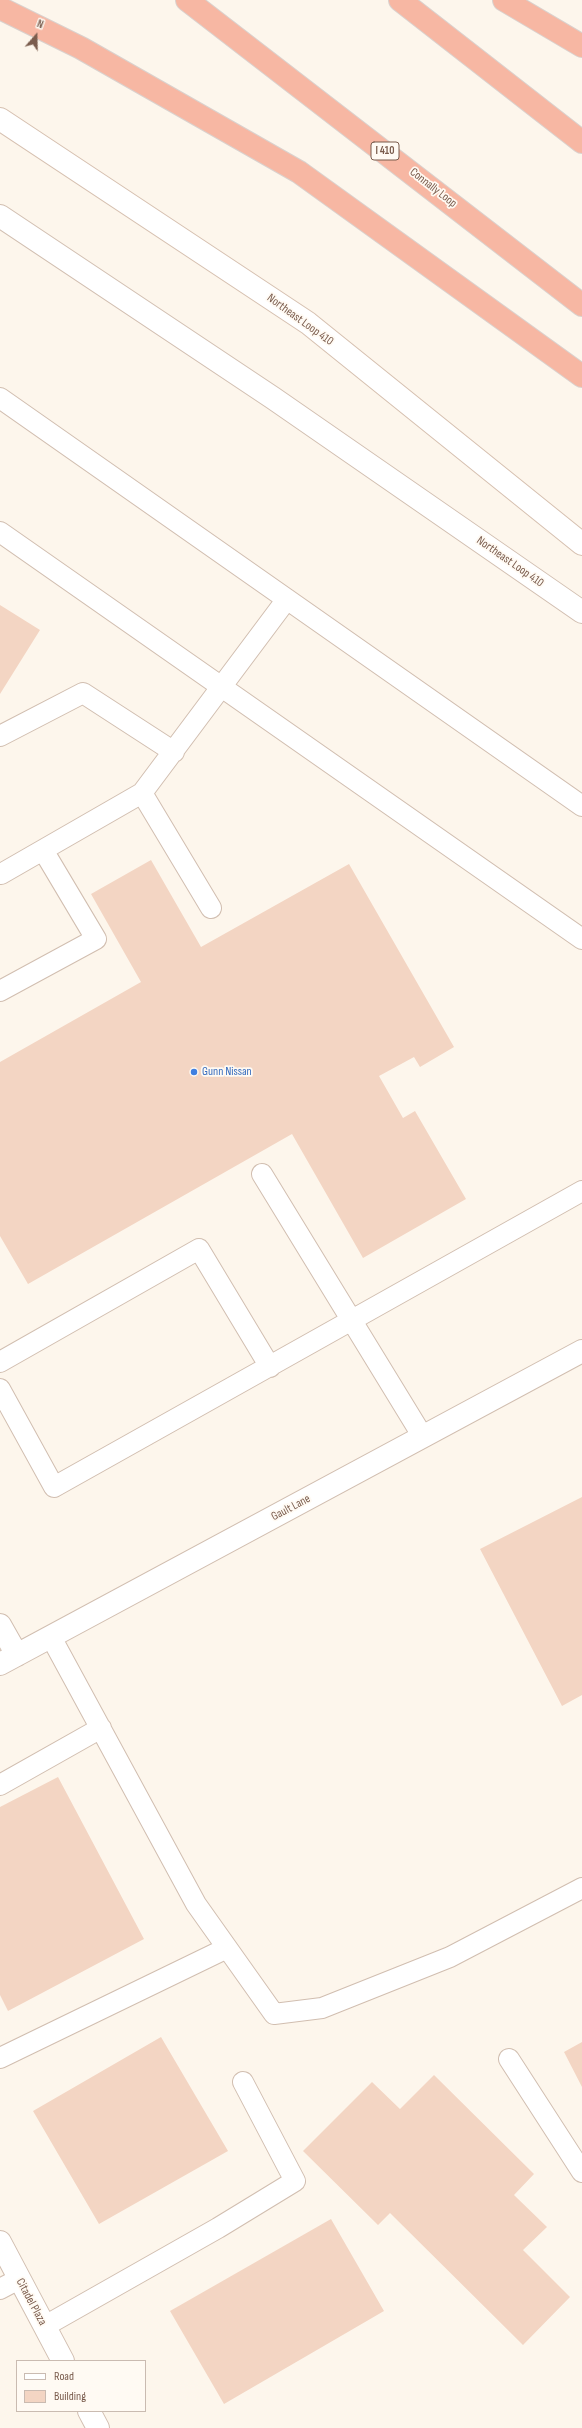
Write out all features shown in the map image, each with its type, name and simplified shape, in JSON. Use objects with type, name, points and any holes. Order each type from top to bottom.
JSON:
[{"type":"highway","name":"Connally Loop","points":[[187,0],[582,305]]},
{"type":"highway","points":[[400,0],[436,26],[582,142]]},
{"type":"highway","points":[[504,0],[582,46]]},
{"type":"highway","points":[[0,8],[81,48],[299,172],[582,376]]},
{"type":"street","name":"Northeast Loop 410","points":[[0,119],[308,323],[582,544]]},
{"type":"street","name":"Northeast Loop 410","points":[[0,216],[273,398],[582,612]]},
{"type":"street","name":"Gault Lane","points":[[9,1659],[582,1351]]},
{"type":"street","points":[[0,1625],[9,1659]]},
{"type":"street","name":"Citadel Plaza","points":[[0,2242],[62,2360]]},
{"type":"street","points":[[90,2412],[98,2428]]},
{"type":"lane","points":[[0,398],[582,806]]},
{"type":"lane","points":[[0,532],[582,939]]},
{"type":"lane","points":[[0,873],[142,793],[223,687],[287,599]]},
{"type":"lane","points":[[0,736],[83,693],[174,752]]},
{"type":"lane","points":[[142,793],[211,908]]},
{"type":"lane","points":[[0,991],[96,939],[43,850]]},
{"type":"lane","points":[[262,1174],[351,1322],[423,1437]]},
{"type":"lane","points":[[0,1389],[54,1487],[351,1322],[582,1191]]},
{"type":"lane","points":[[0,1362],[199,1249],[270,1367]]},
{"type":"lane","points":[[51,1637],[196,1904],[274,2014],[322,2008],[450,1957],[582,1888]]},
{"type":"lane","points":[[0,1785],[100,1728]]},
{"type":"lane","points":[[0,2057],[227,1948]]},
{"type":"lane","points":[[509,2059],[582,2172]]},
{"type":"lane","points":[[45,2326],[218,2228],[295,2181],[243,2082]]},
{"type":"lane","points":[[0,2289],[19,2279]]},
{"type":"building","points":[[0,605],[40,630],[0,694]]},
{"type":"building","name":"Gunn Nissan","points":[[151,860],[201,947],[349,864],[454,1047],[420,1067],[414,1057],[379,1076],[403,1118],[415,1111],[466,1199],[363,1258],[292,1134],[28,1284],[0,1236],[0,1062],[141,982],[91,894]]},
{"type":"building","points":[[582,1497],[582,1695],[562,1706],[480,1549]]},
{"type":"building","points":[[58,1777],[144,1939],[8,2011],[0,1995],[0,1807]]},
{"type":"building","points":[[161,2037],[228,2151],[99,2224],[33,2111]]},
{"type":"building","points":[[582,2042],[582,2087],[564,2052]]},
{"type":"building","points":[[434,2075],[534,2174],[514,2195],[547,2227],[523,2250],[570,2297],[523,2345],[390,2213],[378,2225],[303,2151],[372,2082],[400,2109]]},
{"type":"building","points":[[331,2219],[384,2311],[224,2404],[170,2311]]},
{"type":"place","name":"Gunn Nissan","points":[[194,1072]]}]
